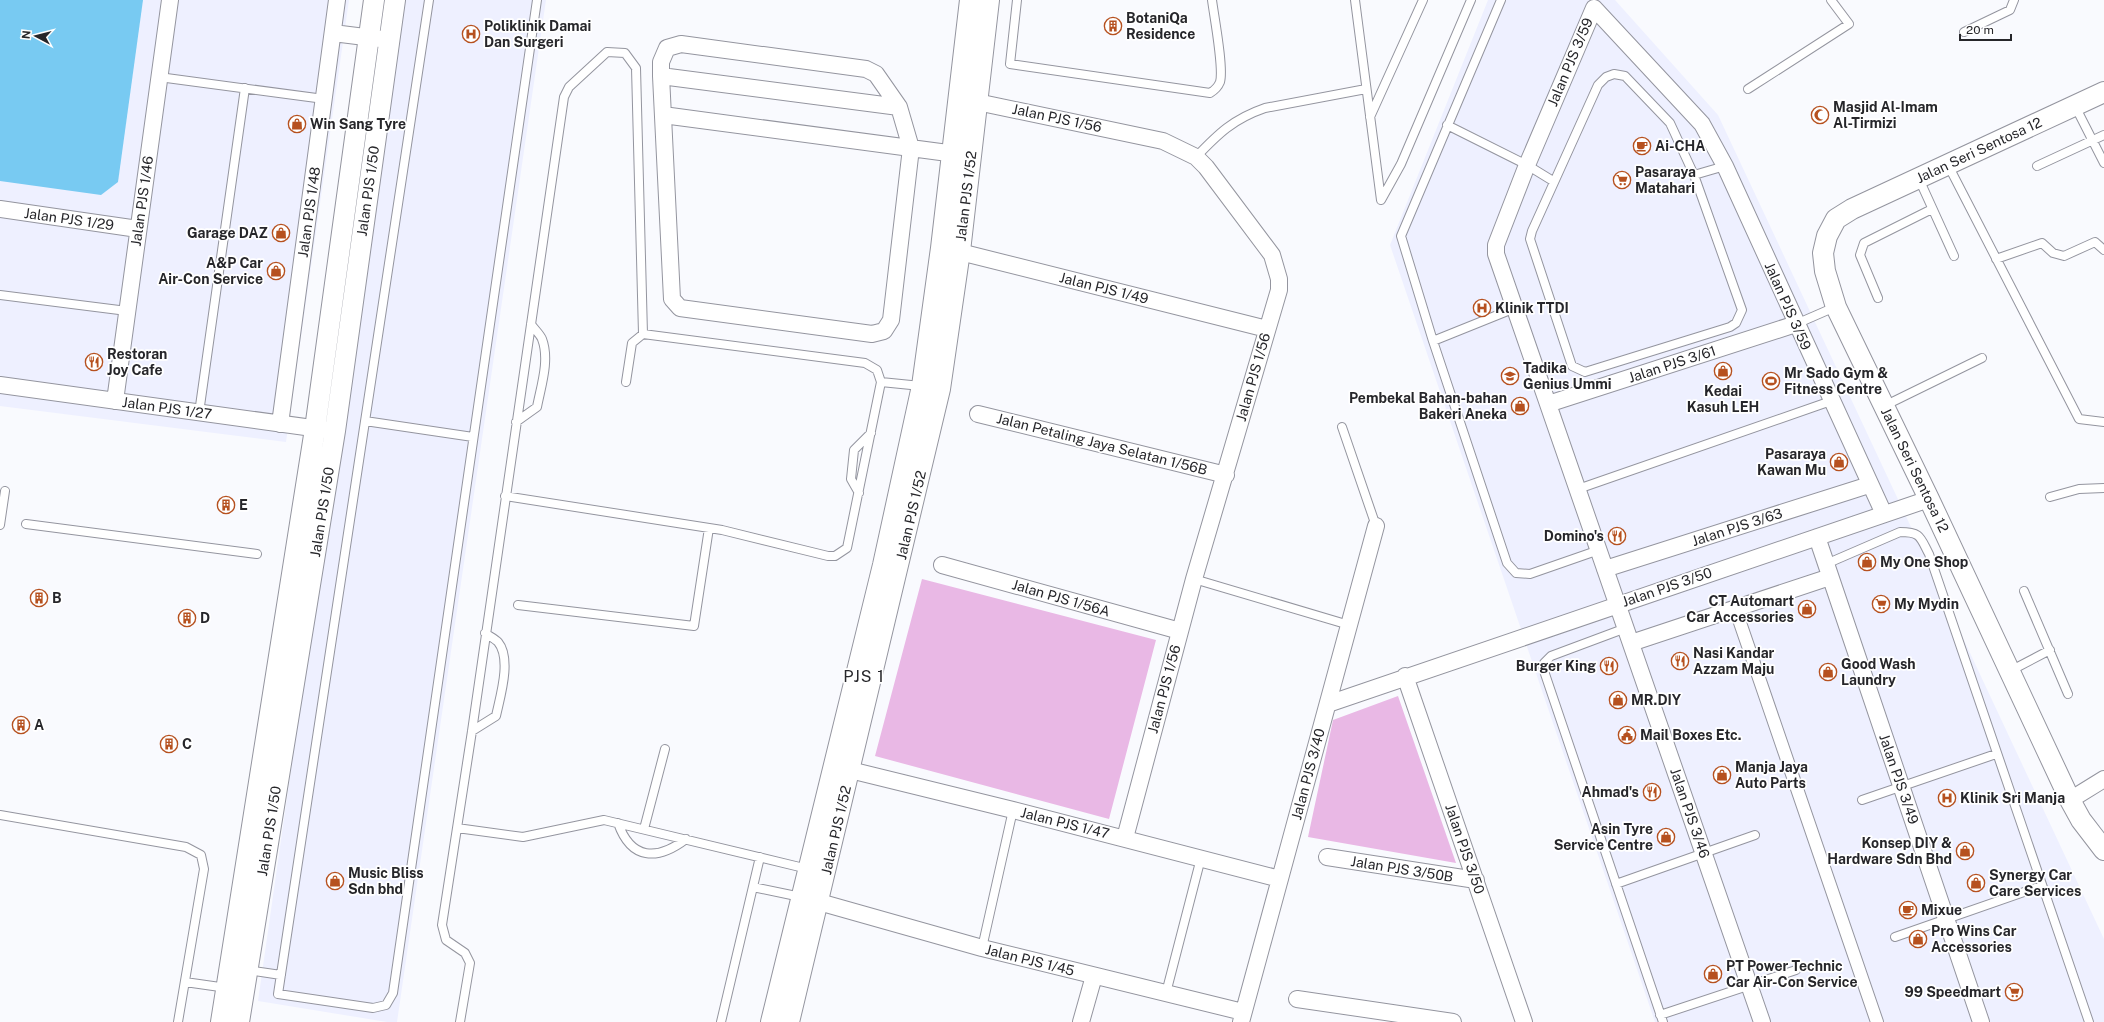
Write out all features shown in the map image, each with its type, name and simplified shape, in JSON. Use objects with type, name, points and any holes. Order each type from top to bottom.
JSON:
[{"type":"street","name":"Jalan PJS 1/46","points":[[115,401],[170,0]]},
{"type":"street","name":"Jalan PJS 1/48","points":[[280,424],[337,0]]},
{"type":"street","name":"Jalan PJS 1/50","points":[[239,1022],[235,989],[315,429],[374,0]]},
{"type":"street","name":"Jalan PJS 1/50","points":[[220,1022],[235,989],[247,970],[335,431],[395,0]]},
{"type":"street","name":"Jalan PJS 1/52","points":[[817,871],[850,770],[931,388],[950,250],[961,155],[970,0]]},
{"type":"street","name":"Jalan PJS 1/52","points":[[961,155],[977,102],[989,0]]},
{"type":"street","name":"Jalan PJS 3/59","points":[[1618,604],[1496,254],[1496,246],[1527,165],[1595,4],[1702,124],[1725,166],[1869,485],[1884,514]]},
{"type":"street","points":[[333,33],[389,40]]},
{"type":"street","points":[[681,44],[866,69],[876,74],[899,107],[911,148],[891,320],[884,331],[872,334],[687,310],[680,308],[672,299],[661,76],[661,62],[667,48],[681,44]]},
{"type":"street","points":[[661,76],[899,107]]},
{"type":"street","name":"Jalan Seri Sentosa 12","points":[[2104,92],[1948,166],[1852,209],[1836,219],[1827,236],[1823,253],[1825,271],[1836,307],[1929,499],[2070,800],[2081,820],[2104,850]]},
{"type":"street","name":"Jalan PJS 1/56","points":[[977,102],[1163,141],[1196,157],[1206,167],[1272,255],[1280,287],[1226,475],[1194,579],[1125,838]]},
{"type":"street","points":[[663,115],[961,155]]},
{"type":"street","name":"Jalan PJS 1/29","points":[[0,209],[138,229]]},
{"type":"street","name":"Jalan PJS 1/49","points":[[950,250],[1267,329]]},
{"type":"street","name":"Jalan PJS 3/61","points":[[1548,404],[1796,324]]},
{"type":"street","name":"Jalan PJS 1/27","points":[[0,385],[335,431]]},
{"type":"street","name":"Jalan PJS 1/52","points":[[789,1022],[810,900],[883,565],[931,388]]},
{"type":"street","name":"Jalan Petaling Jaya Selatan 1/56B","points":[[978,414],[1226,475]]},
{"type":"street","name":"Jalan PJS 3/63","points":[[1605,569],[1869,485]]},
{"type":"street","name":"Jalan PJS 3/50","points":[[1328,704],[1405,676],[1929,499]]},
{"type":"street","name":"Jalan PJS 3/40","points":[[1242,1017],[1376,526]]},
{"type":"street","name":"Jalan PJS 3/49","points":[[1817,537],[1981,1022]]},
{"type":"street","name":"Jalan PJS 1/56A","points":[[942,565],[1180,631]]},
{"type":"street","points":[[1628,635],[1735,608],[1828,570]]},
{"type":"street","name":"Jalan PJS 3/46","points":[[1618,604],[1762,1022]]},
{"type":"street","points":[[1735,608],[1877,1022]]},
{"type":"street","name":"Jalan PJS 3/50","points":[[1405,676],[1524,1022]]},
{"type":"street","name":"Jalan PJS 1/47","points":[[850,770],[1125,838],[1280,879]]},
{"type":"street","points":[[2070,800],[2104,779]]},
{"type":"street","name":"Jalan PJS 3/50B","points":[[1327,857],[1476,880]]},
{"type":"street","name":"Jalan PJS 1/52","points":[[771,1022],[810,900]]},
{"type":"street","name":"Jalan PJS 1/45","points":[[810,900],[982,948],[1166,993],[1242,1017]]},
{"type":"street","points":[[1081,1022],[1094,976]]},
{"type":"street","points":[[1297,999],[1453,1022]]},
{"type":"lane","points":[[428,0],[278,994],[373,1008],[386,1005],[393,993],[537,0]]},
{"type":"lane","points":[[1017,0],[1010,64],[1210,92],[1216,89],[1220,81],[1220,58],[1212,0]]},
{"type":"lane","points":[[1355,0],[1369,118],[1381,200],[1401,164],[1471,0]]},
{"type":"lane","points":[[1369,118],[1423,0]]},
{"type":"lane","points":[[1502,0],[1447,125],[1401,236],[1433,341],[1507,563],[1516,573],[1530,574],[1599,550]]},
{"type":"lane","points":[[1748,90],[1849,24],[1831,0]]},
{"type":"lane","points":[[1964,32],[2010,10],[2014,0]]},
{"type":"lane","points":[[460,1022],[470,963],[465,953],[446,940],[442,925],[472,731],[485,633],[564,97],[569,87],[607,52],[625,52],[636,68],[643,334]]},
{"type":"lane","points":[[1614,74],[1625,76],[1670,124],[1694,176],[1742,310],[1736,323],[1730,327],[1678,344],[1584,372],[1572,366],[1530,239],[1553,181],[1598,85],[1606,77],[1614,74]]},
{"type":"lane","points":[[159,77],[324,99]]},
{"type":"lane","points":[[199,413],[245,88]]},
{"type":"lane","points":[[1196,157],[1213,139],[1237,119],[1249,113],[1265,108],[1366,89]]},
{"type":"lane","points":[[2074,106],[2104,163]]},
{"type":"lane","points":[[1447,125],[1527,165],[1553,181]]},
{"type":"lane","points":[[2037,166],[2104,135]]},
{"type":"lane","points":[[1694,176],[1725,166]]},
{"type":"lane","points":[[1948,166],[2079,419],[2104,422]]},
{"type":"lane","points":[[1919,179],[1954,256]]},
{"type":"lane","points":[[1878,298],[1860,256],[1864,242],[1932,208]]},
{"type":"lane","points":[[1996,259],[2042,243],[2053,253],[2064,256],[2095,242],[2104,250]]},
{"type":"lane","points":[[0,295],[127,311]]},
{"type":"lane","points":[[1796,324],[1836,307]]},
{"type":"lane","points":[[1433,341],[1515,308]]},
{"type":"lane","points":[[516,422],[537,407],[542,383],[545,353],[541,338],[530,324]]},
{"type":"lane","points":[[505,496],[722,530],[835,556],[847,548],[881,382],[877,370],[866,363],[643,334],[632,343],[626,382]]},
{"type":"lane","points":[[1678,344],[1684,360]]},
{"type":"lane","points":[[1884,406],[1982,358]]},
{"type":"lane","points":[[881,382],[931,388]]},
{"type":"lane","points":[[1578,489],[1831,401]]},
{"type":"lane","points":[[365,422],[473,437]]},
{"type":"lane","points":[[1342,427],[1376,526]]},
{"type":"lane","points":[[859,493],[851,479],[854,450],[871,433]]},
{"type":"lane","points":[[2050,497],[2079,489],[2104,488]]},
{"type":"lane","points":[[0,525],[6,491]]},
{"type":"lane","points":[[26,524],[257,554]]},
{"type":"lane","points":[[518,605],[694,626],[708,528]]},
{"type":"lane","points":[[1828,570],[1900,532],[1914,532],[1920,536],[1929,554],[2041,886],[2089,1022]]},
{"type":"lane","points":[[1194,579],[1349,625]]},
{"type":"lane","points":[[2024,591],[2068,694]]},
{"type":"lane","points":[[472,731],[496,716],[503,685],[505,656],[498,643],[485,633]]},
{"type":"lane","points":[[1628,635],[1551,656],[1544,663],[1542,668],[1662,1018],[1796,970]]},
{"type":"lane","points":[[2010,671],[2050,650]]},
{"type":"lane","points":[[644,829],[666,749]]},
{"type":"lane","points":[[1862,800],[1996,754]]},
{"type":"lane","points":[[982,948],[1013,810]]},
{"type":"lane","points":[[0,815],[186,846],[201,855],[204,868],[178,1022]]},
{"type":"lane","points":[[457,828],[523,837],[604,820],[817,871]]},
{"type":"lane","points":[[618,823],[623,837],[632,848],[643,854],[662,852],[675,848],[686,839]]},
{"type":"lane","points":[[1616,884],[1703,852],[1755,835]]},
{"type":"lane","points":[[721,1022],[760,857]]},
{"type":"lane","points":[[1166,993],[1201,858]]},
{"type":"lane","points":[[1895,936],[2041,886]]},
{"type":"lane","points":[[753,887],[810,900]]},
{"type":"lane","points":[[247,970],[281,975]]},
{"type":"lane","points":[[185,982],[235,989]]},
{"type":"shaded area","points":[[0,0],[349,0],[286,442],[0,406]]},
{"type":"shaded area","points":[[401,0],[546,0],[397,1022],[387,1022],[258,1001]]},
{"type":"shaded area","points":[[1488,0],[1615,0],[1718,115],[2104,939],[2104,1022],[1655,1022],[1390,245]]},
{"type":"shaded area","points":[[922,579],[1156,640],[1109,819],[875,756]]},
{"type":"shaded area","points":[[1398,696],[1456,863],[1308,837],[1333,720]]},
{"type":"water","points":[[0,0],[143,0],[118,182],[101,195],[0,181]]},
{"type":"place","name":"BotaniQa Residence","points":[[1113,26]]},
{"type":"place","name":"Poliklinik Damai Dan Surgeri","points":[[471,34]]},
{"type":"place","name":"Masjid Al-Imam Al-Tirmizi","points":[[1820,115]]},
{"type":"place","name":"Win Sang Tyre","points":[[297,124]]},
{"type":"place","name":"Ai-CHA","points":[[1642,146]]},
{"type":"place","name":"Pasaraya Matahari","points":[[1622,180]]},
{"type":"place","name":"Garage DAZ","points":[[281,233]]},
{"type":"place","name":"A&P Car Air-Con Service","points":[[276,271]]},
{"type":"place","name":"Klinik TTDI","points":[[1482,308]]},
{"type":"place","name":"Restoran Joy Cafe","points":[[94,362]]},
{"type":"place","name":"Kedai Kasuh LEH","points":[[1723,371]]},
{"type":"place","name":"Tadika Genius Ummi","points":[[1510,376]]},
{"type":"place","name":"Mr Sado Gym & Fitness Centre","points":[[1771,381]]},
{"type":"place","name":"Pembekal Bahan-bahan Bakeri Aneka","points":[[1520,406]]},
{"type":"place","name":"Pasaraya Kawan Mu","points":[[1839,462]]},
{"type":"place","name":"E","points":[[226,505]]},
{"type":"place","name":"Domino's","points":[[1617,536]]},
{"type":"place","name":"My One Shop","points":[[1867,562]]},
{"type":"place","name":"B","points":[[39,598]]},
{"type":"place","name":"My Mydin","points":[[1881,604]]},
{"type":"place","name":"CT Automart Car Accessories","points":[[1807,609]]},
{"type":"place","name":"D","points":[[187,618]]},
{"type":"place","name":"Nasi Kandar Azzam Maju","points":[[1680,661]]},
{"type":"place","name":"Burger King","points":[[1609,666]]},
{"type":"place","name":"Good Wash Laundry","points":[[1828,672]]},
{"type":"place","name":"MR.DIY","points":[[1618,700]]},
{"type":"place","name":"A","points":[[21,725]]},
{"type":"place","name":"Mail Boxes Etc.","points":[[1627,735]]},
{"type":"place","name":"C","points":[[169,744]]},
{"type":"place","name":"Manja Jaya Auto Parts","points":[[1722,775]]},
{"type":"place","name":"Ahmad's","points":[[1652,792]]},
{"type":"place","name":"Klinik Sri Manja","points":[[1947,798]]},
{"type":"place","name":"Asin Tyre Service Centre","points":[[1666,837]]},
{"type":"place","name":"Konsep DIY & Hardware Sdn Bhd","points":[[1965,851]]},
{"type":"place","name":"Music Bliss Sdn bhd","points":[[335,881]]},
{"type":"place","name":"Synergy Car Care Services","points":[[1976,883]]},
{"type":"place","name":"Mixue","points":[[1908,910]]},
{"type":"place","name":"Pro Wins Car Accessories","points":[[1918,939]]},
{"type":"place","name":"PT Power Technic Car Air-Con Service","points":[[1713,974]]},
{"type":"place","name":"99 Speedmart","points":[[2014,992]]},
{"type":"district","name":"PJS 1","points":[[864,676]]}]
